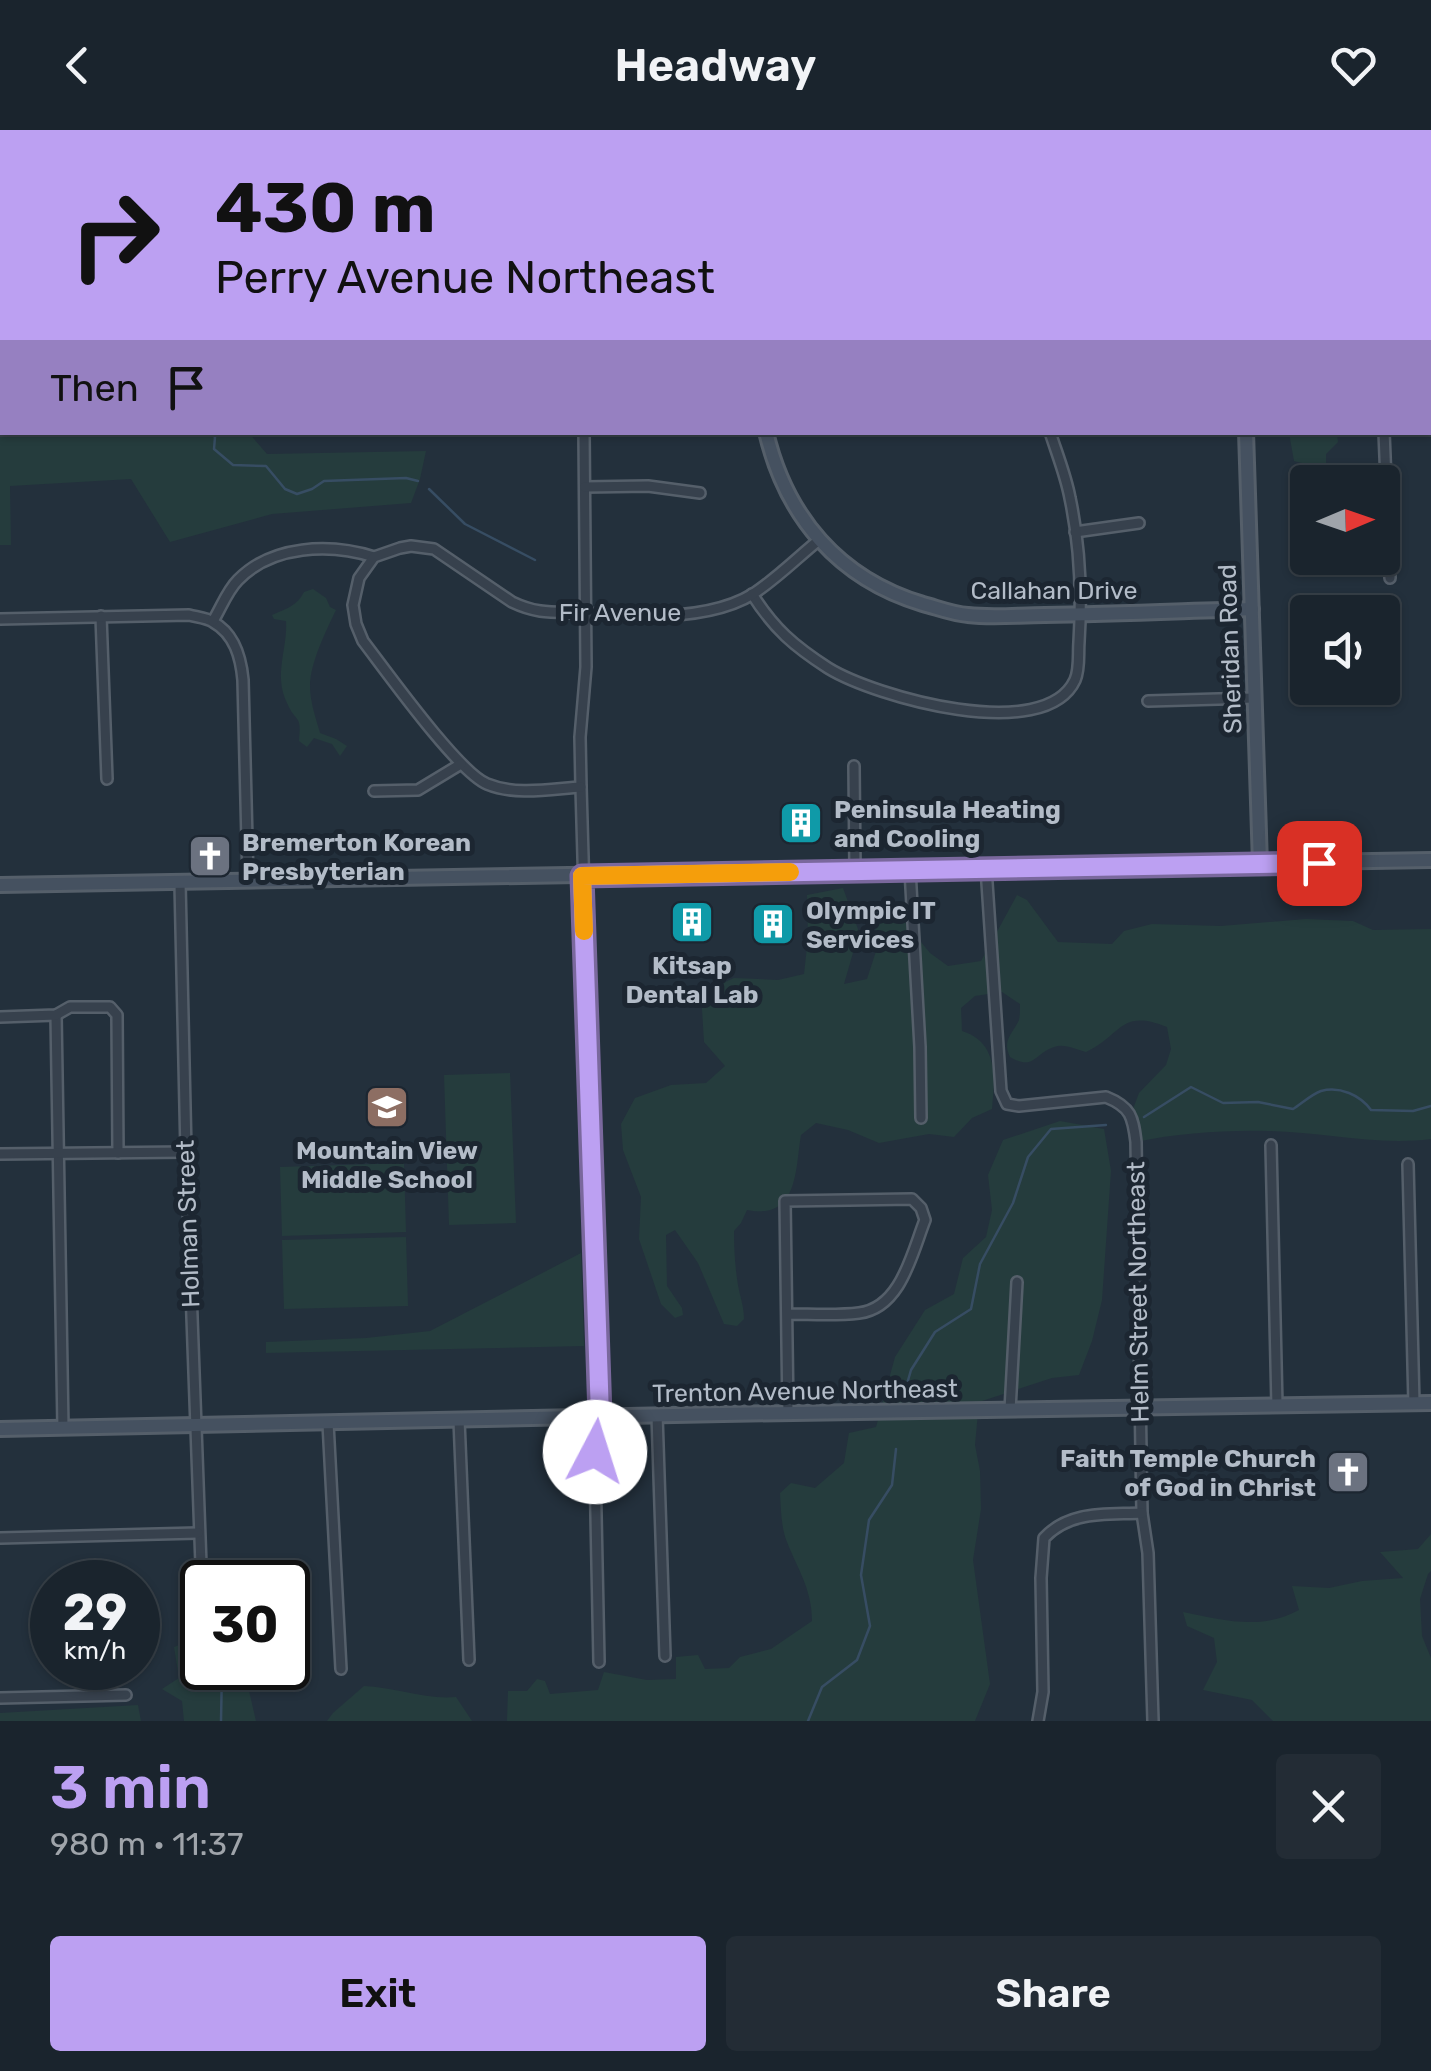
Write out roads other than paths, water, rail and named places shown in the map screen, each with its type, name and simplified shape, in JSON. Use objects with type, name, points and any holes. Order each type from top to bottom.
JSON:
[{"type":"main road","name":"Callahan Drive","points":[[767,435],[773,464],[790,501],[819,540],[857,574],[904,598],[967,615],[1252,609]]},
{"type":"main road","name":"Sheridan Road","points":[[1246,435],[1260,864]]},
{"type":"main road","points":[[0,885],[1431,860]]},
{"type":"main road","name":"Trenton Avenue Northeast","points":[[0,1429],[1431,1403]]},
{"type":"street","points":[[584,435],[586,667],[580,787],[597,1416],[599,1662]]},
{"type":"street","points":[[752,594],[786,638],[830,669],[880,692],[970,711],[1042,708],[1064,697],[1077,677],[1079,557],[1071,500],[1051,435]]},
{"type":"street","points":[[1384,435],[1390,578]]},
{"type":"street","points":[[585,487],[648,486],[700,493]]},
{"type":"street","points":[[1075,532],[1139,524]]},
{"type":"street","name":"Fir Avenue","points":[[374,557],[411,546],[434,549],[512,602],[556,614],[680,615],[721,608],[752,594],[819,540]]},
{"type":"street","points":[[213,621],[235,583],[258,562],[316,549],[374,557],[359,578],[352,605],[363,642],[461,764],[484,783],[502,788],[521,791],[580,787]]},
{"type":"street","points":[[0,619],[189,614],[213,621],[232,640],[241,659],[248,882]]},
{"type":"street","points":[[100,616],[106,779]]},
{"type":"street","points":[[1148,701],[1254,698]]},
{"type":"street","points":[[374,792],[418,790],[461,764]]},
{"type":"street","points":[[854,766],[856,870]]},
{"type":"street","name":"Helm Street Northeast","points":[[986,868],[1001,1091],[1007,1104],[1106,1096],[1128,1110],[1134,1124],[1142,1513],[1148,1553],[1153,1721]]},
{"type":"street","points":[[910,870],[921,1118]]},
{"type":"street","name":"Holman Street","points":[[180,883],[200,1560]]},
{"type":"street","points":[[0,1017],[56,1015],[70,1007],[110,1007],[116,1016],[118,1153]]},
{"type":"street","points":[[56,1015],[63,1428]]},
{"type":"street","points":[[1271,1146],[1276,1406]]},
{"type":"street","points":[[0,1154],[186,1152]]},
{"type":"street","points":[[1408,1164],[1414,1404]]},
{"type":"street","points":[[787,1314],[861,1313],[889,1298],[925,1220],[920,1208],[912,1199],[785,1201],[788,1413]]},
{"type":"street","points":[[1010,1410],[1017,1282]]},
{"type":"street","points":[[657,1415],[665,1656]]},
{"type":"street","points":[[458,1420],[469,1660]]},
{"type":"street","points":[[328,1423],[341,1668]]},
{"type":"street","points":[[1038,1721],[1042,1692],[1044,1538],[1063,1522],[1082,1516],[1142,1513]]},
{"type":"street","points":[[0,1538],[198,1534]]},
{"type":"street","points":[[0,1698],[126,1695]]},
{"type":"waterway","points":[[213,435],[214,449],[233,465],[266,466],[285,489],[297,494],[324,481],[418,481]]},
{"type":"waterway","points":[[429,489],[465,524],[535,560]]},
{"type":"waterway","points":[[1144,1117],[1191,1087],[1223,1103],[1258,1102],[1293,1109],[1314,1094],[1328,1090],[1349,1093],[1371,1110],[1413,1111],[1431,1106]]},
{"type":"waterway","points":[[905,1391],[911,1370],[935,1332],[971,1309],[980,1264],[1013,1203],[1028,1157],[1051,1129],[1106,1125]]},
{"type":"waterway","points":[[808,1721],[822,1687],[857,1660],[870,1626],[861,1575],[869,1520],[892,1485],[896,1449]]},
{"type":"waterway","points":[[221,1721],[222,1690]]},
{"type":"place","name":"Peninsula Heating and Cooling","points":[[801,823]]},
{"type":"place","name":"Bremerton Korean Presbyterian","points":[[210,856]]},
{"type":"place","name":"Kitsap Dental Lab","points":[[692,922]]},
{"type":"place","name":"Olympic IT Services","points":[[773,924]]},
{"type":"place","name":"Mountain View Middle School","points":[[387,1107]]},
{"type":"place","name":"Faith Temple Church of God in Christ","points":[[1348,1472]]}]
